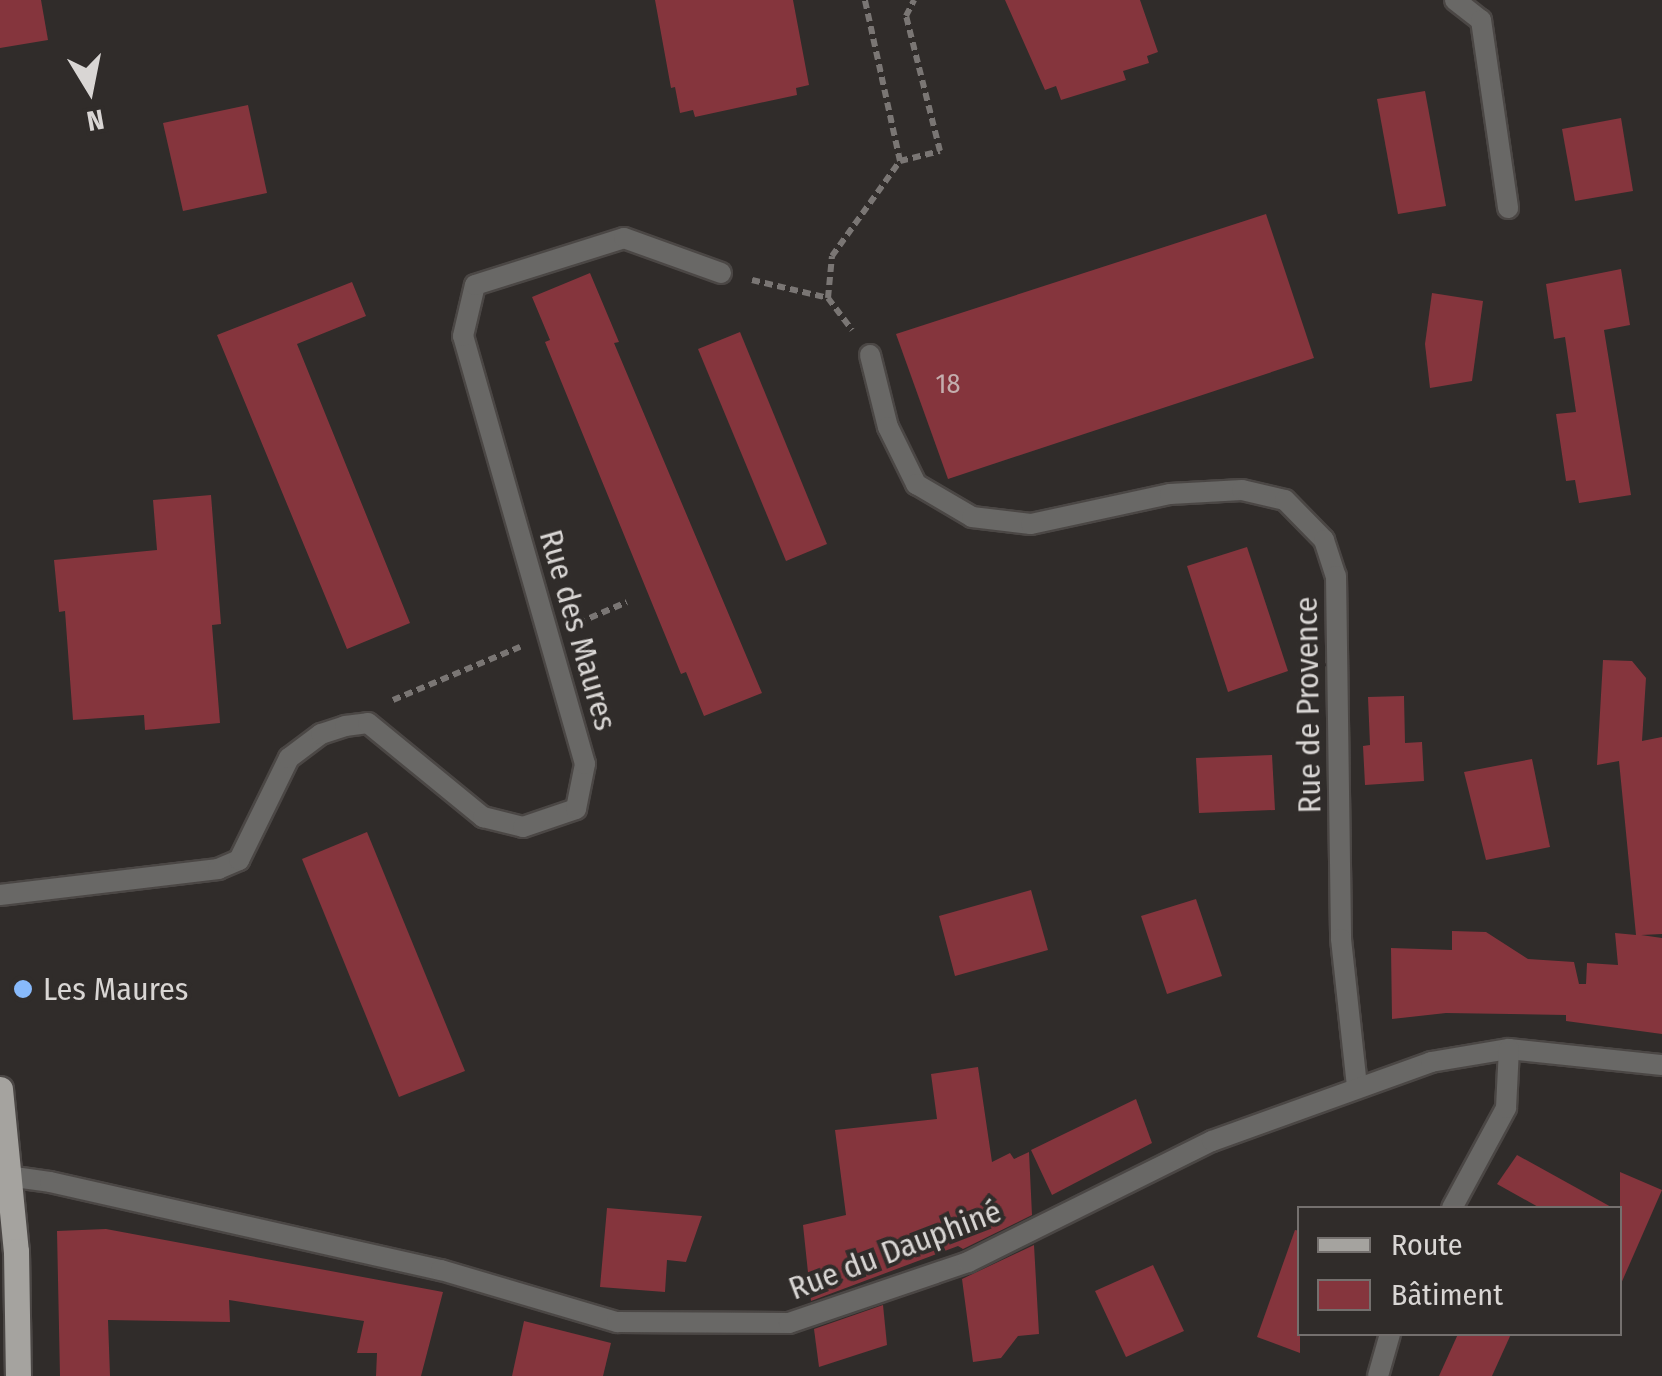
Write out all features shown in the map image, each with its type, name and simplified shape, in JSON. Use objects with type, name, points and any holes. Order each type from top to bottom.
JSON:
[{"type":"main road","points":[[0,1089],[18,1376]]},
{"type":"street","points":[[1455,0],[1480,20],[1508,208]]},
{"type":"street","name":"Rue des Maures","points":[[368,724],[484,817],[523,827],[576,809],[585,764],[463,336],[475,285],[624,238],[721,273]]},
{"type":"street","name":"Rue de Provence","points":[[870,355],[888,427],[916,484],[972,518],[1032,524],[1170,494],[1242,490],[1285,500],[1324,540],[1336,576],[1341,939],[1357,1086]]},
{"type":"street","points":[[0,895],[218,869],[239,860],[289,758],[320,734],[368,724]]},
{"type":"street","points":[[1453,1206],[1506,1108],[1509,1049]]},
{"type":"street","name":"Rue du Dauphiné","points":[[5,1175],[441,1270],[617,1322],[789,1323],[968,1262],[1212,1141],[1431,1062],[1509,1049],[1662,1064]]},
{"type":"street","points":[[1378,1376],[1389,1336]]},
{"type":"path","points":[[865,0],[900,161]]},
{"type":"path","points":[[828,298],[832,256],[900,161],[940,151],[906,16],[914,0]]},
{"type":"path","points":[[721,273],[828,298],[870,355]]},
{"type":"path","points":[[368,724],[393,700],[627,602]]},
{"type":"building","points":[[0,0],[41,0],[48,40],[0,48]]},
{"type":"building","points":[[655,0],[793,0],[809,85],[796,88],[797,95],[695,117],[693,110],[680,113],[675,87],[671,88]]},
{"type":"building","points":[[1005,0],[1140,0],[1158,52],[1147,56],[1149,63],[1123,71],[1126,80],[1061,100],[1056,86],[1045,90]]},
{"type":"building","points":[[1425,91],[1446,206],[1398,214],[1377,99]]},
{"type":"building","points":[[248,105],[267,193],[183,211],[163,123]]},
{"type":"building","points":[[1621,118],[1633,191],[1575,201],[1562,129]]},
{"type":"building","points":[[1266,214],[1314,358],[948,479],[896,334]]},
{"type":"building","points":[[1621,269],[1630,325],[1604,330],[1631,495],[1579,503],[1575,480],[1566,481],[1556,414],[1576,412],[1565,337],[1554,339],[1546,284]]},
{"type":"building","points":[[590,273],[619,342],[614,343],[762,693],[704,716],[686,672],[681,674],[545,342],[550,340],[532,297]]},
{"type":"building","points":[[352,282],[366,316],[297,344],[410,623],[347,649],[217,335]]},
{"type":"building","points":[[1432,293],[1483,301],[1472,381],[1430,388],[1425,344]]},
{"type":"building","points":[[740,332],[827,544],[786,561],[698,349]]},
{"type":"building","points":[[211,495],[221,624],[212,625],[220,723],[145,730],[144,715],[73,720],[65,611],[59,612],[54,560],[157,550],[153,500]]},
{"type":"building","points":[[1247,547],[1288,671],[1228,692],[1187,566]]},
{"type":"building","points":[[1603,660],[1632,661],[1646,678],[1642,741],[1662,737],[1662,934],[1641,935],[1662,938],[1662,1034],[1566,1021],[1566,1015],[1446,1013],[1392,1019],[1391,948],[1452,950],[1452,931],[1486,932],[1528,959],[1574,962],[1579,984],[1586,984],[1587,963],[1618,965],[1615,933],[1636,935],[1619,761],[1597,765]]},
{"type":"building","points":[[1404,696],[1405,743],[1422,742],[1424,781],[1365,785],[1363,746],[1370,745],[1368,697]]},
{"type":"building","points":[[1272,755],[1275,810],[1199,813],[1196,758]]},
{"type":"building","points":[[1532,759],[1550,847],[1486,860],[1464,772]]},
{"type":"building","points":[[367,832],[465,1071],[399,1097],[302,859]]},
{"type":"building","points":[[1031,890],[1048,950],[955,976],[939,916]]},
{"type":"building","points":[[1196,899],[1222,976],[1167,994],[1141,916]]},
{"type":"building","points":[[978,1067],[992,1162],[1010,1153],[1014,1159],[1029,1152],[1032,1215],[963,1249],[958,1246],[811,1301],[803,1225],[846,1215],[835,1130],[937,1119],[931,1074]]},
{"type":"building","points":[[1136,1099],[1152,1143],[1052,1195],[1031,1150]]},
{"type":"building","points":[[1517,1155],[1609,1206],[1536,1206],[1497,1184]]},
{"type":"building","points":[[1620,1172],[1662,1190],[1622,1281],[1622,1206]]},
{"type":"building","points":[[607,1208],[702,1216],[686,1262],[667,1260],[665,1292],[600,1287]]},
{"type":"building","points":[[106,1229],[443,1292],[421,1376],[376,1376],[377,1353],[357,1353],[364,1321],[229,1300],[230,1322],[108,1320],[110,1376],[60,1376],[57,1231]]},
{"type":"building","points":[[1295,1230],[1297,1230],[1300,1353],[1257,1337]]},
{"type":"building","points":[[1034,1245],[1039,1334],[1018,1336],[1001,1358],[973,1362],[962,1279]]},
{"type":"building","points":[[1153,1265],[1184,1331],[1126,1357],[1095,1291]]},
{"type":"building","points":[[883,1305],[887,1345],[819,1367],[814,1329]]},
{"type":"building","points":[[524,1321],[611,1343],[603,1376],[512,1376]]},
{"type":"building","points":[[1457,1336],[1510,1336],[1492,1376],[1439,1376]]},
{"type":"place","name":"Les Maures","points":[[23,989]]}]
